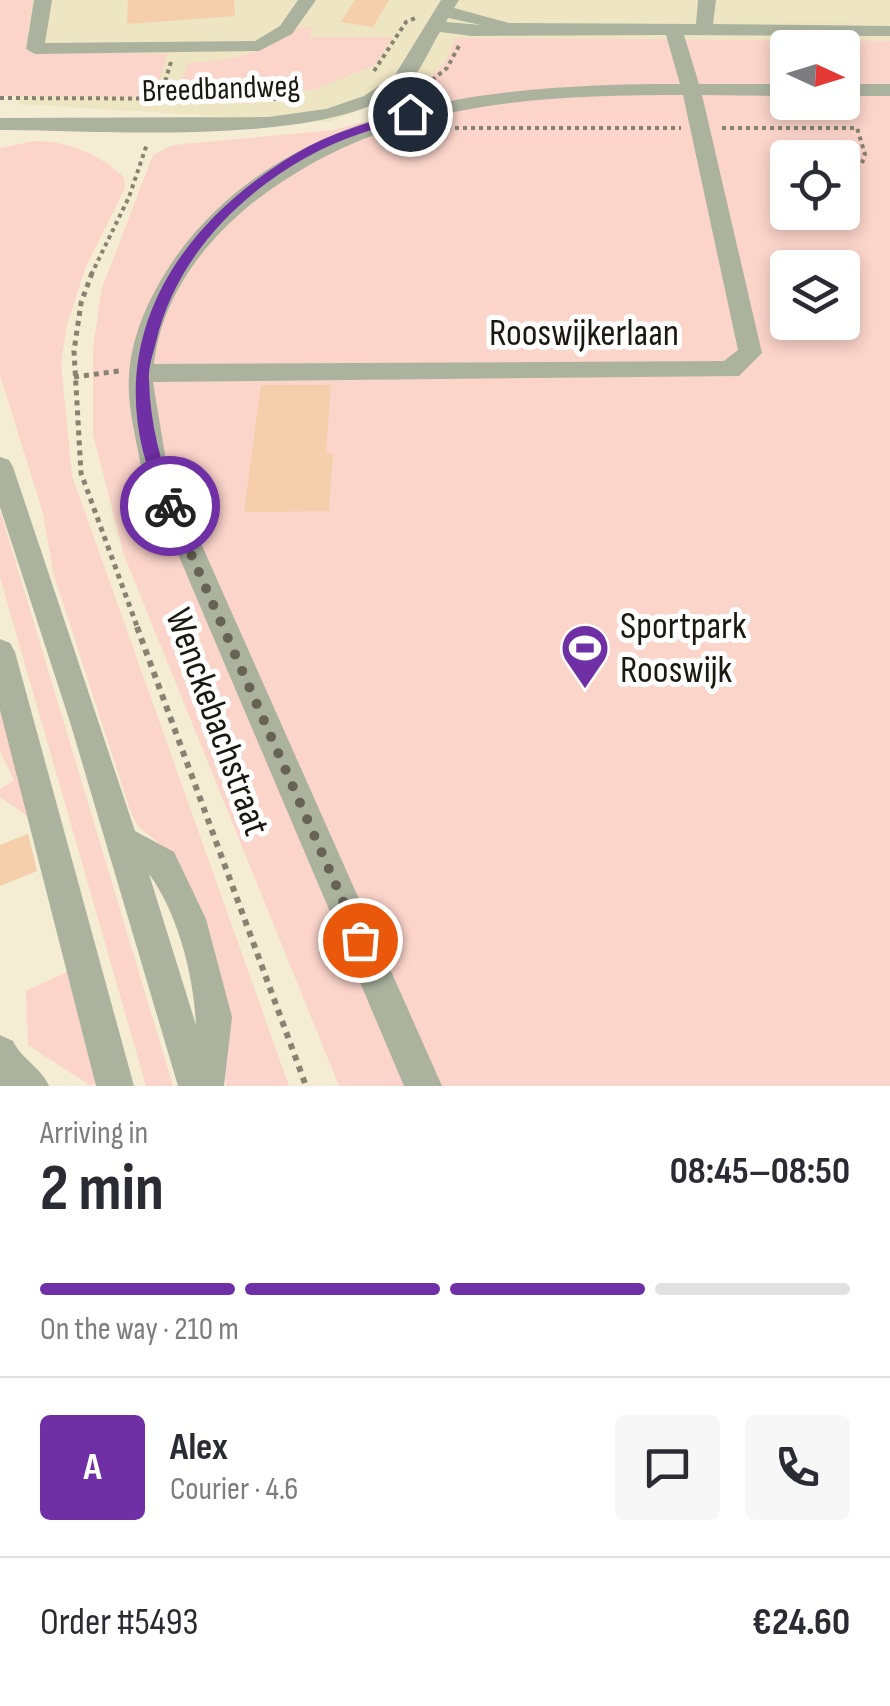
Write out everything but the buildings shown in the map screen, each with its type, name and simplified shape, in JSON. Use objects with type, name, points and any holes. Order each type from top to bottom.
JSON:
[{"type":"street","points":[[43,0],[35,48],[259,46],[286,30],[307,0]]},
{"type":"street","points":[[704,30],[707,0]]},
{"type":"street","points":[[438,13],[472,31],[890,31]]},
{"type":"street","name":"Breedbandweg","points":[[0,124],[268,123],[329,114],[388,91],[418,58],[438,13]]},
{"type":"street","name":"Rooswijkerlaan","points":[[142,373],[730,370],[750,353],[702,128],[674,30]]},
{"type":"street","points":[[423,1086],[154,468],[142,373],[155,318],[176,269],[207,231],[248,192],[301,156],[350,132],[471,98],[593,90],[770,90]]},
{"type":"street","points":[[860,90],[890,90]]},
{"type":"street","points":[[0,467],[122,842],[149,852],[164,866],[182,897],[213,1004],[215,1031],[201,1086]]},
{"type":"street","points":[[0,652],[115,1086]]},
{"type":"street","points":[[0,1054],[6,1067],[30,1086]]},
{"type":"path","points":[[366,78],[384,60],[406,22],[438,13]]},
{"type":"path","points":[[160,98],[175,48]]},
{"type":"path","name":"Breedbandweg","points":[[0,98],[288,100]]},
{"type":"path","points":[[441,128],[857,128],[865,154],[862,163]]},
{"type":"path","name":"Wenckebachstraat","points":[[144,156],[138,182],[88,280],[78,317],[74,377],[81,473],[306,1086]]},
{"type":"path","points":[[74,377],[119,371],[142,373]]},
{"type":"shaded area","points":[[0,0],[33,0],[27,39],[30,46],[46,52],[167,54],[155,97],[0,96]]},
{"type":"shaded area","points":[[26,0],[890,0],[890,49],[860,49],[860,30],[770,30],[770,48],[523,47],[328,122],[18,104]]},
{"type":"shaded area","points":[[300,27],[312,27],[310,37],[393,37],[375,65],[313,90],[182,92],[179,88],[188,63],[247,54]]},
{"type":"shaded area","name":"Sportpark Rooswijk","points":[[455,38],[770,40],[770,120],[860,120],[860,41],[890,41],[890,1086],[339,1086],[124,555],[93,434],[93,349],[102,288],[153,155],[173,145],[333,130],[427,105],[411,96],[446,61]]},
{"type":"shaded area","points":[[35,141],[83,150],[124,177],[125,188],[85,269],[67,325],[61,363],[72,476],[289,1086],[226,1086],[222,1016],[169,852],[138,826],[130,810],[53,572],[43,513],[0,375],[0,148]]},
{"type":"shaded area","points":[[0,510],[173,1086],[146,1086],[0,577]]},
{"type":"shaded area","points":[[0,688],[33,820],[0,797],[0,789],[14,780],[0,751]]},
{"type":"shaded area","points":[[73,969],[105,1078],[91,1086],[28,1045],[26,991]]},
{"type":"way so far","points":[[170,506],[360,940]]},
{"type":"place","name":"Sportpark Rooswijk","points":[[585,690]]},
{"type":"route","points":[[170,506],[154,468],[141,377],[155,318],[176,269],[207,231],[248,192],[301,156],[350,132],[410,114]]}]
